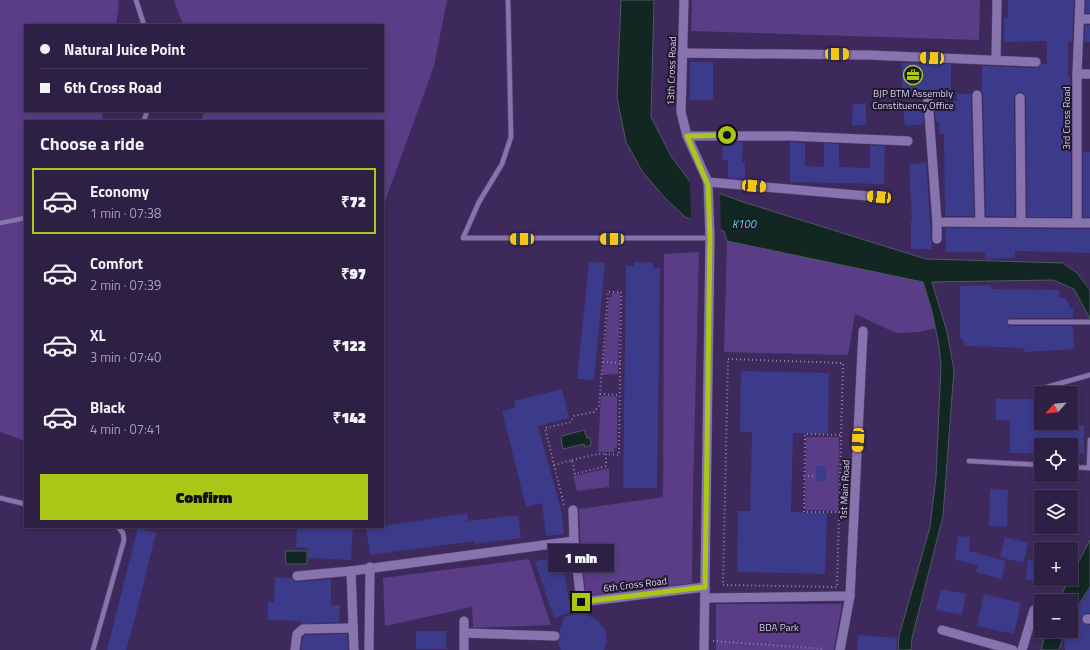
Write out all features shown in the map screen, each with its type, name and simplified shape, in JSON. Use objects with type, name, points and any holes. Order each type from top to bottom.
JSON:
[{"type":"street","name":"13th Cross Road","points":[[684,0],[681,112],[687,136],[708,184]]},
{"type":"street","points":[[996,60],[997,0]]},
{"type":"street","name":"3rd Cross Road","points":[[1077,223],[1077,74],[1080,0]]},
{"type":"street","points":[[1080,19],[1090,19]]},
{"type":"street","points":[[682,53],[868,55],[1036,62]]},
{"type":"street","points":[[1077,74],[1090,74]]},
{"type":"street","points":[[977,95],[980,222]]},
{"type":"street","points":[[1020,98],[1021,222]]},
{"type":"street","points":[[928,100],[937,239]]},
{"type":"street","points":[[687,136],[791,136],[908,141]]},
{"type":"street","points":[[704,645],[710,238],[708,184],[879,197]]},
{"type":"street","points":[[937,222],[1090,223]]},
{"type":"street","name":"1st Main Road","points":[[840,650],[850,596],[863,331]]},
{"type":"street","points":[[297,576],[351,571],[370,567],[574,541],[571,507]]},
{"type":"street","name":"6th Cross Road","points":[[574,541],[581,602],[705,587]]},
{"type":"street","points":[[369,650],[370,567]]},
{"type":"street","points":[[351,571],[354,650]]},
{"type":"street","points":[[705,598],[850,596]]},
{"type":"street","points":[[1022,650],[1034,610]]},
{"type":"street","points":[[464,621],[464,650]]},
{"type":"street","points":[[295,650],[297,634],[303,628],[353,628]]},
{"type":"street","points":[[942,630],[1013,650]]},
{"type":"street","points":[[464,633],[555,636]]},
{"type":"lane","points":[[136,0],[144,24]]},
{"type":"lane","points":[[508,0],[511,137],[502,164],[479,202],[463,238],[710,238]]},
{"type":"lane","points":[[0,223],[24,218]]},
{"type":"lane","points":[[1010,322],[1088,322]]},
{"type":"lane","points":[[1051,386],[1090,375]]},
{"type":"lane","points":[[1078,467],[1090,468],[1090,440]]},
{"type":"lane","points":[[969,461],[1034,465]]},
{"type":"lane","points":[[0,498],[24,504]]},
{"type":"lane","points":[[93,650],[124,540],[123,533],[119,528]]},
{"type":"path","points":[[554,465],[597,454],[619,455],[621,292],[608,292],[599,406],[594,412],[574,416],[571,422],[545,428],[554,465],[564,505],[571,507]]},
{"type":"path","points":[[728,358],[843,363],[841,435],[837,587],[723,585],[728,358]]},
{"type":"path","points":[[603,362],[620,363]]},
{"type":"path","points":[[600,394],[620,395]]},
{"type":"path","points":[[840,512],[804,512],[804,476],[805,434],[841,435]]},
{"type":"path","points":[[572,460],[575,474],[606,466],[606,454]]},
{"type":"path","points":[[804,476],[815,476]]},
{"type":"path","points":[[704,645],[824,649]]},
{"type":"green space","points":[[0,0],[118,0],[119,3],[116,24],[24,24],[24,112],[103,112],[102,120],[24,120],[24,441],[0,432]]},
{"type":"green space","points":[[174,0],[447,0],[434,66],[384,204],[384,120],[201,120],[205,112],[384,112],[384,24],[183,24]]},
{"type":"green space","points":[[692,0],[980,0],[979,40],[691,31]]},
{"type":"green space","points":[[727,241],[923,282],[936,328],[920,332],[896,333],[855,314],[848,355],[724,352]]},
{"type":"green space","points":[[699,252],[692,583],[586,596],[581,554],[579,509],[663,497],[664,254]]},
{"type":"green space","points":[[612,293],[620,293],[618,374],[602,375],[609,297],[611,297]]},
{"type":"green space","points":[[601,396],[617,396],[617,448],[614,448],[614,452],[598,452]]},
{"type":"green space","points":[[806,437],[839,437],[838,511],[805,510]]},
{"type":"green space","points":[[609,468],[609,487],[577,491],[573,476]]},
{"type":"green space","points":[[529,559],[551,625],[473,628],[472,607],[385,626],[383,578]]},
{"type":"green space","name":"BDA Park","points":[[716,604],[842,604],[834,650],[716,650]]},
{"type":"water","name":"K100","points":[[621,0],[654,0],[651,117],[671,156],[691,183],[743,202],[926,259],[1063,263],[1077,273],[1090,290],[1090,319],[1074,289],[1053,280],[932,282],[947,332],[954,370],[943,516],[912,638],[911,650],[898,650],[899,636],[930,527],[936,477],[941,365],[932,311],[923,282],[727,241],[724,231],[685,217],[664,197],[642,171],[626,142],[617,98]]},
{"type":"water","points":[[584,430],[587,438],[590,438],[591,445],[585,447],[584,444],[563,449],[561,439],[562,436]]},
{"type":"water","points":[[1090,540],[1090,587],[1078,605],[1078,594],[1062,594],[1066,586],[1078,586],[1078,563]]},
{"type":"water","points":[[285,551],[307,551],[307,564],[286,564]]},
{"type":"water","points":[[1044,638],[1063,638],[1059,650],[1041,650]]},
{"type":"pier","points":[[690,180],[720,192],[721,231],[691,220]]},
{"type":"building","points":[[1008,0],[1074,0],[1072,42],[1068,42],[1068,76],[1070,76],[1070,102],[1068,102],[1069,152],[1071,152],[1071,217],[1027,217],[1026,98],[1025,95],[1020,92],[1017,93],[1014,98],[1015,217],[986,216],[983,95],[981,87],[982,66],[1036,68],[1042,64],[1047,64],[1047,42],[1004,42],[1004,18],[1008,18]]},
{"type":"building","points":[[1086,0],[1090,0],[1090,13],[1085,13]]},
{"type":"building","points":[[1085,25],[1090,25],[1090,42],[1084,42]]},
{"type":"building","points":[[690,62],[713,62],[713,100],[690,100]]},
{"type":"building","points":[[902,63],[951,64],[951,91],[902,91]]},
{"type":"building","points":[[957,94],[971,94],[974,216],[945,216],[944,134],[939,134],[939,122],[936,122],[934,104],[957,101]]},
{"type":"building","points":[[853,104],[866,104],[866,125],[852,125]]},
{"type":"building","points":[[922,105],[924,124],[905,126],[903,108]]},
{"type":"building","points":[[723,142],[743,142],[742,162],[745,162],[745,179],[728,178],[728,160],[722,160]]},
{"type":"building","points":[[790,142],[805,143],[805,166],[824,167],[824,143],[839,144],[839,167],[870,168],[870,145],[885,146],[884,184],[790,182]]},
{"type":"building","points":[[1083,152],[1090,152],[1090,217],[1083,217]]},
{"type":"building","points":[[926,163],[932,249],[911,249],[912,221],[909,164]]},
{"type":"building","points":[[945,228],[1090,229],[1090,253],[1015,251],[1015,258],[985,259],[985,252],[946,252]]},
{"type":"building","points":[[589,262],[605,263],[594,380],[577,379]]},
{"type":"building","points":[[634,262],[653,263],[653,268],[660,268],[657,488],[623,488],[626,266],[634,266]]},
{"type":"building","points":[[991,285],[991,289],[1059,290],[1059,298],[1066,298],[1066,301],[1069,302],[1069,308],[1073,308],[1073,318],[1010,318],[1006,322],[1010,326],[1073,326],[1074,349],[1024,352],[1023,348],[964,346],[963,339],[960,339],[960,286]]},
{"type":"building","points":[[741,371],[829,373],[828,434],[793,433],[791,512],[827,513],[825,574],[737,572],[738,511],[750,511],[752,432],[740,432]]},
{"type":"building","points":[[562,389],[569,418],[538,426],[562,514],[564,534],[546,536],[542,503],[526,507],[502,411],[515,408],[514,401]]},
{"type":"building","points":[[996,399],[1034,399],[1034,430],[1078,430],[1078,425],[1084,425],[1084,454],[1078,454],[1078,438],[1034,438],[1034,453],[1010,453],[1010,420],[996,420]]},
{"type":"building","points":[[816,466],[826,466],[826,481],[816,481]]},
{"type":"building","points":[[990,489],[1008,490],[1007,527],[989,526]]},
{"type":"building","points":[[467,513],[468,521],[518,515],[521,538],[475,544],[475,541],[370,555],[366,529],[384,528],[384,526]]},
{"type":"building","points":[[138,528],[156,533],[134,622],[126,650],[107,650]]},
{"type":"building","points":[[297,528],[353,528],[351,560],[308,558],[308,548],[296,547]]},
{"type":"building","points":[[958,536],[970,537],[969,551],[1006,561],[1001,579],[976,572],[978,565],[955,560]]},
{"type":"building","points":[[1005,537],[1028,543],[1023,563],[1000,557]]},
{"type":"building","points":[[562,557],[571,612],[554,618],[535,561]]},
{"type":"building","points":[[1028,560],[1034,560],[1034,581],[1026,580]]},
{"type":"building","points":[[275,577],[291,578],[297,582],[331,579],[331,605],[340,605],[339,622],[301,624],[301,621],[268,620],[268,602],[274,602]]},
{"type":"building","points":[[1090,588],[1090,613],[1084,614],[1081,619],[1084,624],[1090,625],[1090,650],[1065,650],[1064,639],[1078,638],[1078,608]]},
{"type":"building","points":[[941,589],[966,594],[962,615],[936,610]]},
{"type":"building","points":[[984,594],[1021,603],[1014,634],[977,626]]},
{"type":"building","points":[[584,614],[596,619],[605,629],[607,641],[604,650],[561,650],[558,641],[561,637],[559,632],[565,616]]},
{"type":"building","points":[[416,631],[446,631],[446,649],[416,649]]},
{"type":"building","points":[[347,634],[348,650],[301,650],[303,637],[305,635]]},
{"type":"building","points":[[858,635],[897,638],[896,650],[857,650]]},
{"type":"place","name":"BJP BTM Assembly Constituency Office","points":[[913,75]]},
{"type":"route","points":[[581,602],[705,587],[710,238],[708,182],[687,136],[727,135]]}]
